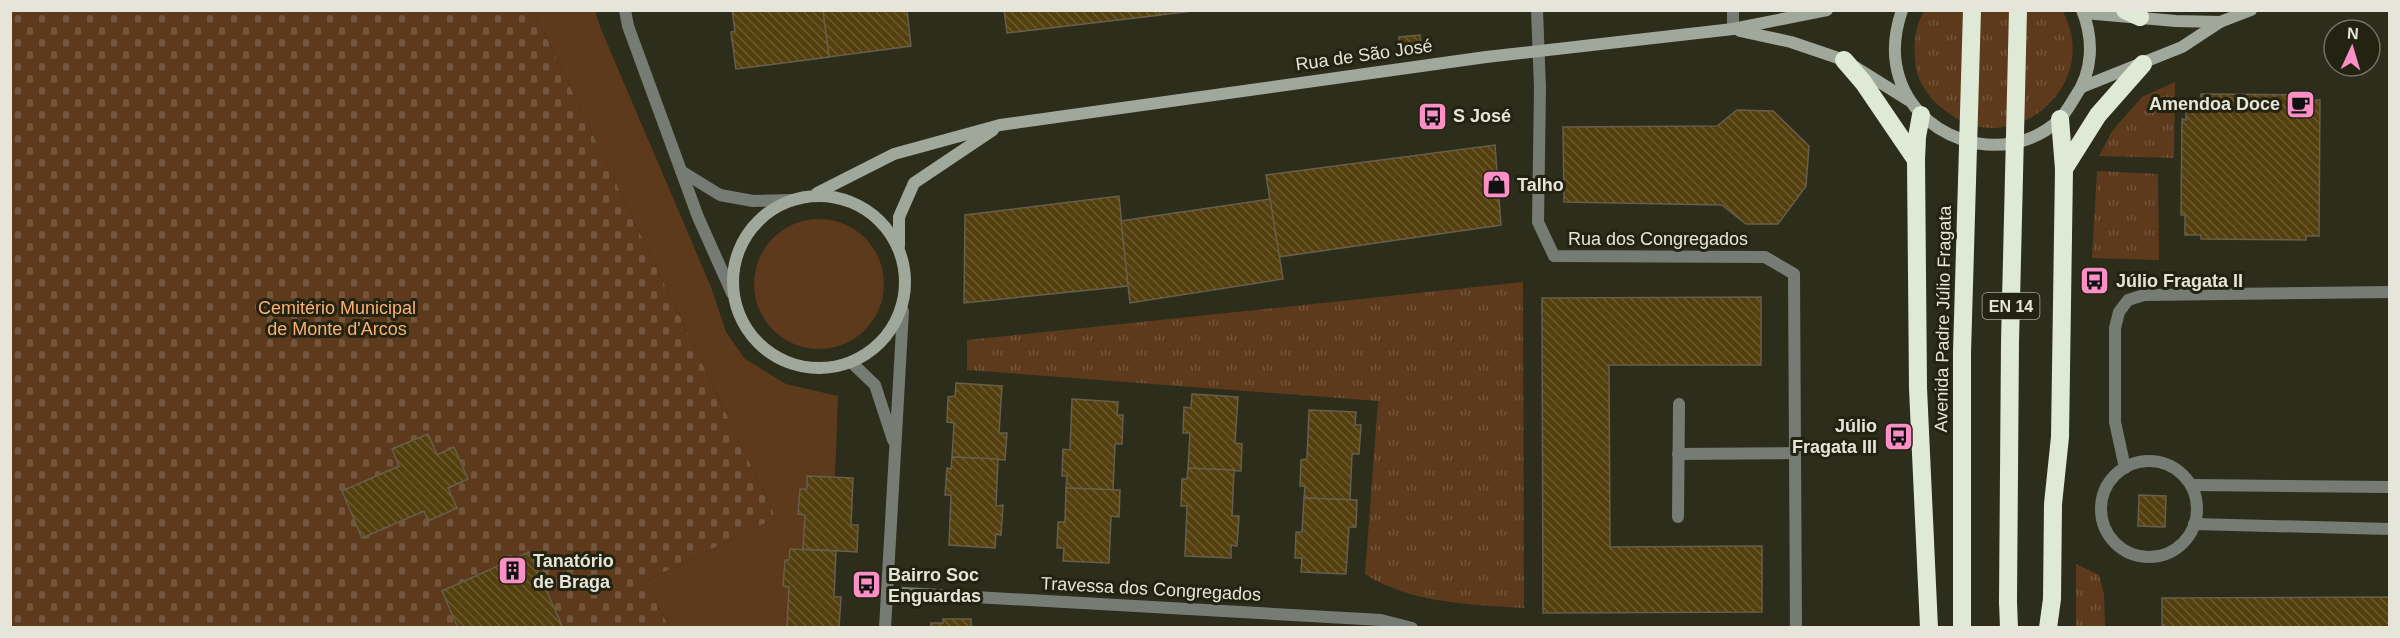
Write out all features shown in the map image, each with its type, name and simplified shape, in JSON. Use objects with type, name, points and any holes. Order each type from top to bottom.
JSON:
[{"type":"highway","name":"Avenida Padre Júlio Fragata","points":[[1962,627],[1962,353],[1972,10]]},
{"type":"highway","name":"EN 14","points":[[2009,627],[2010,342],[2018,10]]},
{"type":"highway","points":[[1844,60],[1863,82],[1916,160]]},
{"type":"highway","points":[[2064,169],[2098,115],[2143,64]]},
{"type":"highway","points":[[1922,116],[1917,137],[1916,160],[1918,388],[1929,627]]},
{"type":"highway","points":[[2048,627],[2052,599],[2053,504],[2060,437],[2064,169],[2060,119]]},
{"type":"street","points":[[625,10],[628,26],[698,217],[732,292],[737,312],[746,330],[759,345],[776,357],[794,365],[814,368],[834,367],[870,352],[884,339],[903,311]]},
{"type":"street","name":"Rua dos Congregados","points":[[1537,10],[1539,51],[1538,222],[1554,256],[1765,258],[1794,274],[1796,627]]},
{"type":"street","points":[[1733,10],[1733,29]]},
{"type":"street","name":"Rua de São José","points":[[817,193],[894,154],[1000,125],[1366,73],[1733,29],[1827,10]]},
{"type":"street","points":[[1902,10],[1894,46],[1901,83],[1910,100],[1922,116],[1941,132],[1965,142],[1990,146],[2015,143],[2039,134],[2060,119],[2082,87],[2088,69],[2089,32],[2083,12],[2220,22]]},
{"type":"street","points":[[2082,87],[2182,47],[2220,22],[2251,10]]},
{"type":"street","name":"Rua de São José","points":[[1733,29],[1791,42],[1844,60],[1910,100]]},
{"type":"street","name":"Rua de São José","points":[[899,251],[898,218],[914,183],[1000,125]]},
{"type":"street","points":[[681,171],[720,195],[753,201],[791,200]]},
{"type":"street","points":[[732,292],[733,269],[739,246],[752,226],[770,210],[791,200],[817,193],[841,198],[860,206],[883,225],[899,251],[905,272],[885,627]]},
{"type":"street","points":[[2125,468],[2115,422],[2115,328],[2119,312],[2128,300],[2144,295],[2390,292]]},
{"type":"street","points":[[850,362],[875,385],[896,450]]},
{"type":"street","points":[[1678,404],[1678,517]]},
{"type":"street","points":[[1678,454],[1795,453]]},
{"type":"street","points":[[2144,461],[2163,463],[2181,473],[2193,485],[2198,510],[2194,524],[2186,541],[2165,555],[2148,557],[2132,554],[2117,545],[2104,527],[2101,504],[2109,483],[2125,468],[2144,461]]},
{"type":"street","points":[[2193,485],[2390,487]]},
{"type":"street","points":[[2194,524],[2390,529]]},
{"type":"street","name":"Travessa dos Congregados","points":[[887,592],[1381,620],[1412,627]]},
{"type":"green space","points":[[2062,10],[2072,38],[2071,65],[2061,89],[2043,109],[2021,122],[1995,128],[1969,124],[1943,109],[1922,85],[1917,74],[1915,45],[1916,31],[1924,11]]},
{"type":"green space","name":"Cemitério Municipal de Monte d'Arcos","points":[[10,11],[534,11],[776,518],[646,581],[669,627],[11,627]]},
{"type":"green space","points":[[534,11],[595,11],[711,287],[726,332],[745,359],[786,384],[838,396],[835,477],[808,476],[807,489],[800,489],[798,514],[805,515],[803,549],[790,549],[789,560],[785,561],[783,586],[789,587],[787,627],[669,627],[646,581],[776,518]]},
{"type":"green space","points":[[2175,82],[2174,158],[2099,156],[2112,131],[2142,97]]},
{"type":"green space","points":[[2097,171],[2158,174],[2159,260],[2092,258]]},
{"type":"green space","points":[[819,219],[844,224],[865,238],[879,259],[884,284],[879,309],[865,330],[844,344],[819,349],[794,344],[773,330],[759,309],[754,284],[759,259],[773,238],[794,224]]},
{"type":"green space","points":[[1523,282],[1524,608],[1463,604],[1421,597],[1382,584],[1365,574],[1378,401],[967,370],[967,340]]},
{"type":"green space","points":[[2076,564],[2099,575],[2104,594],[2105,627],[2076,627]]},
{"type":"building","points":[[732,10],[823,10],[829,57],[736,69],[731,32],[735,31]]},
{"type":"building","points":[[823,10],[907,10],[911,46],[829,57]]},
{"type":"building","points":[[1004,10],[1159,10],[1160,15],[1007,33]]},
{"type":"building","points":[[1159,10],[1202,10],[1160,15]]},
{"type":"building","points":[[1420,35],[1421,44],[1399,46],[1399,37]]},
{"type":"building","points":[[2201,94],[2304,95],[2303,100],[2320,100],[2319,236],[2306,236],[2306,240],[2201,239],[2201,235],[2185,235],[2185,215],[2181,215],[2182,119],[2186,120],[2186,99],[2201,99]]},
{"type":"building","points":[[1737,110],[1773,111],[1809,146],[1806,186],[1778,224],[1746,224],[1722,205],[1564,202],[1563,127],[1717,126]]},
{"type":"building","points":[[1495,145],[1501,225],[1279,257],[1266,175]]},
{"type":"building","points":[[1119,196],[1128,286],[964,303],[965,215]]},
{"type":"building","points":[[1270,199],[1283,279],[1130,303],[1121,221]]},
{"type":"building","points":[[1761,297],[1761,365],[1609,365],[1610,547],[1762,546],[1762,612],[1543,613],[1542,298]]},
{"type":"building","points":[[956,383],[1002,386],[999,433],[1007,433],[1005,460],[952,457],[954,423],[947,422],[948,397],[955,396]]},
{"type":"building","points":[[1192,394],[1238,397],[1235,443],[1242,444],[1241,471],[1188,468],[1190,433],[1183,433],[1184,407],[1191,408]]},
{"type":"building","points":[[1072,399],[1118,402],[1117,415],[1123,415],[1122,444],[1115,444],[1113,490],[1066,488],[1067,476],[1062,476],[1063,449],[1070,450]]},
{"type":"building","points":[[1309,410],[1356,412],[1355,425],[1361,425],[1359,454],[1352,454],[1350,500],[1304,498],[1305,486],[1300,486],[1301,460],[1307,459]]},
{"type":"building","points":[[428,434],[437,455],[454,447],[468,479],[448,488],[457,508],[428,521],[424,511],[362,538],[342,491],[399,466],[392,449]]},
{"type":"building","points":[[952,457],[998,459],[996,506],[1003,505],[1001,535],[996,534],[995,548],[949,545],[951,495],[945,495],[947,468],[951,469]]},
{"type":"building","points":[[1188,468],[1234,470],[1232,516],[1239,516],[1237,546],[1231,545],[1231,558],[1185,556],[1187,506],[1181,506],[1182,479],[1187,479]]},
{"type":"building","points":[[807,476],[853,478],[851,525],[858,525],[857,552],[803,549],[805,515],[798,514],[800,489],[807,489]]},
{"type":"building","points":[[1066,488],[1120,490],[1119,517],[1111,516],[1109,563],[1063,561],[1064,548],[1057,548],[1058,522],[1065,522]]},
{"type":"building","points":[[2139,495],[2166,496],[2165,527],[2138,526]]},
{"type":"building","points":[[1304,498],[1357,500],[1356,527],[1349,527],[1346,574],[1301,572],[1302,558],[1295,558],[1296,532],[1302,532]]},
{"type":"building","points":[[790,549],[836,551],[834,597],[841,597],[839,627],[787,628],[789,587],[783,586],[785,560],[789,560]]},
{"type":"building","name":"Tanatório de Braga","points":[[529,552],[563,628],[458,628],[442,591]]},
{"type":"building","points":[[2390,597],[2390,628],[2162,628],[2162,598]]},
{"type":"building","points":[[943,619],[971,619],[971,628],[931,628],[931,623],[943,623]]},
{"type":"place","name":"Amendoa Doce","points":[[2301,104]]},
{"type":"place","name":"S José","points":[[1432,116]]},
{"type":"place","name":"Talho","points":[[1496,185]]},
{"type":"place","name":"Júlio Fragata II","points":[[2095,281]]},
{"type":"place","name":"Júlio Fragata III","points":[[1898,436]]},
{"type":"place","name":"Tanatório de Braga","points":[[512,571]]},
{"type":"place","name":"Bairro Soc Enguardas","points":[[867,585]]}]
